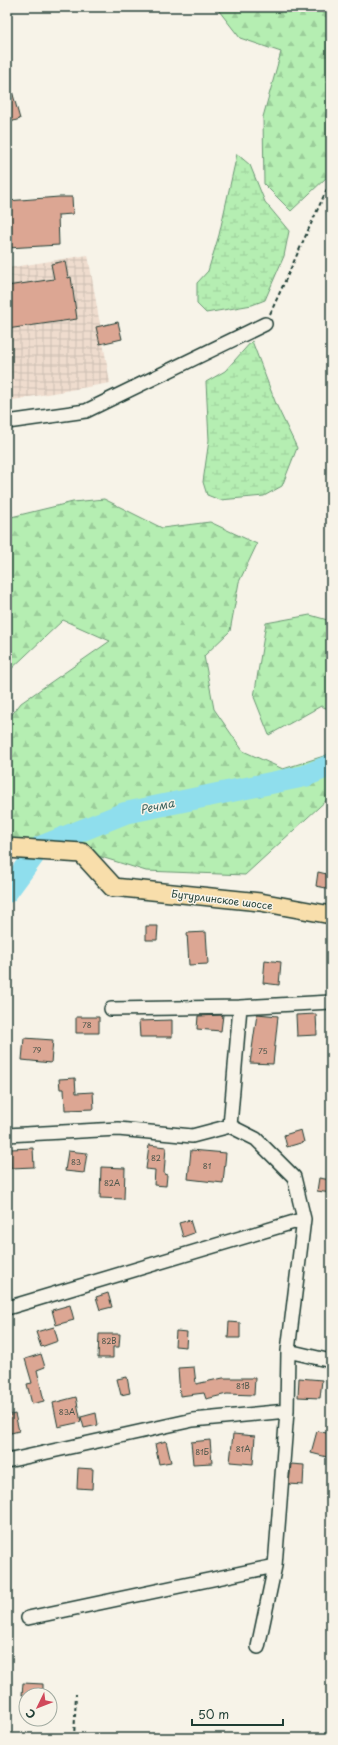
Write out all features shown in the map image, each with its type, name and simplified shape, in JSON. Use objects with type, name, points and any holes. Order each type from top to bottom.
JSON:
[{"type":"highway","points":[[7,848],[82,853],[113,887]]},
{"type":"main road","name":"Бутурлинское шоссе","points":[[113,887],[260,902],[331,915]]},
{"type":"lane","points":[[7,422],[86,411],[265,324]]},
{"type":"lane","points":[[111,1010],[240,1007],[331,1002]]},
{"type":"lane","points":[[230,1126],[240,1007]]},
{"type":"lane","points":[[7,1135],[118,1129],[192,1136],[230,1126],[256,1138],[294,1178],[304,1219],[288,1351],[287,1411],[275,1566],[258,1647]]},
{"type":"lane","points":[[7,1308],[304,1219]]},
{"type":"lane","points":[[288,1351],[331,1361]]},
{"type":"lane","points":[[7,1461],[193,1420],[287,1411]]},
{"type":"lane","points":[[28,1618],[275,1566]]},
{"type":"path","points":[[328,7],[331,67]]},
{"type":"path","points":[[265,324],[331,180]]},
{"type":"path","points":[[74,1738],[76,1694]]},
{"type":"shaded area","points":[[88,255],[110,383],[7,401],[7,268]]},
{"type":"green space","points":[[216,7],[327,7],[327,177],[291,211],[264,184],[263,117],[281,52],[240,38]]},
{"type":"green space","points":[[237,154],[250,165],[265,202],[289,231],[284,256],[265,300],[252,305],[206,313],[197,304],[197,283],[208,271],[219,235]]},
{"type":"green space","points":[[252,341],[276,404],[297,448],[282,486],[264,496],[220,500],[207,495],[203,482],[209,440],[206,382],[225,371]]},
{"type":"green space","points":[[104,499],[162,528],[210,522],[257,544],[239,582],[230,631],[204,656],[214,709],[243,751],[283,769],[327,755],[331,748],[331,796],[245,875],[146,871],[82,851],[7,843],[7,721],[21,703],[110,641],[63,620],[7,673],[7,630],[9,629],[7,627],[7,518],[73,502]]},
{"type":"green space","points":[[310,615],[331,621],[331,710],[321,706],[269,735],[254,697],[266,623]]},
{"type":"building","points":[[7,84],[10,84],[20,119],[7,123]]},
{"type":"building","points":[[72,197],[73,214],[58,215],[59,245],[7,248],[7,201]]},
{"type":"building","points":[[65,261],[68,278],[71,277],[77,319],[7,329],[7,286],[54,279],[51,264]]},
{"type":"building","points":[[118,322],[122,339],[100,344],[96,327]]},
{"type":"building","points":[[318,872],[331,875],[331,889],[316,886]]},
{"type":"building","points":[[146,926],[158,926],[157,940],[146,940]]},
{"type":"building","points":[[206,932],[208,964],[189,965],[187,933]]},
{"type":"building","points":[[265,960],[281,962],[279,985],[263,983]]},
{"type":"building","points":[[257,1014],[278,1016],[273,1064],[250,1063]]},
{"type":"building","points":[[316,1014],[317,1035],[297,1036],[296,1015]]},
{"type":"building","points":[[223,1015],[221,1031],[197,1029],[198,1016]]},
{"type":"building","points":[[76,1017],[99,1017],[99,1033],[76,1033]]},
{"type":"building","points":[[172,1020],[172,1037],[140,1037],[139,1021]]},
{"type":"building","points":[[24,1038],[53,1040],[51,1063],[22,1060]]},
{"type":"building","points":[[75,1078],[76,1093],[93,1092],[94,1109],[65,1110],[64,1089],[60,1089],[59,1079]]},
{"type":"building","points":[[301,1130],[304,1142],[287,1147],[284,1135]]},
{"type":"building","points":[[149,1145],[166,1147],[164,1174],[167,1175],[166,1186],[154,1185],[155,1170],[146,1169]]},
{"type":"building","points":[[33,1148],[34,1167],[11,1168],[10,1149]]},
{"type":"building","points":[[191,1150],[226,1153],[223,1183],[188,1179]]},
{"type":"building","points":[[68,1151],[87,1153],[84,1173],[65,1171]]},
{"type":"building","points":[[101,1167],[125,1168],[124,1199],[100,1198]]},
{"type":"building","points":[[319,1178],[331,1180],[331,1193],[317,1191]]},
{"type":"building","points":[[190,1220],[194,1233],[183,1237],[179,1223]]},
{"type":"building","points":[[108,1293],[112,1307],[100,1310],[96,1297]]},
{"type":"building","points":[[70,1305],[74,1320],[56,1325],[52,1310]]},
{"type":"building","points":[[229,1322],[240,1323],[240,1338],[228,1338]]},
{"type":"building","points":[[54,1327],[58,1341],[41,1347],[36,1332]]},
{"type":"building","points":[[176,1331],[187,1332],[186,1347],[175,1346]]},
{"type":"building","points":[[99,1334],[120,1334],[119,1347],[113,1347],[113,1358],[98,1358]]},
{"type":"building","points":[[41,1354],[45,1367],[37,1370],[44,1401],[32,1404],[27,1384],[32,1383],[25,1359]]},
{"type":"building","points":[[194,1367],[196,1384],[223,1378],[255,1378],[254,1395],[227,1394],[206,1399],[204,1393],[180,1396],[178,1368]]},
{"type":"building","points":[[127,1377],[130,1393],[121,1395],[117,1379]]},
{"type":"building","points":[[299,1378],[322,1380],[320,1398],[298,1397]]},
{"type":"building","points":[[76,1397],[81,1422],[58,1427],[53,1403]]},
{"type":"building","points":[[96,1413],[98,1425],[84,1428],[81,1417]]},
{"type":"building","points":[[15,1414],[19,1431],[7,1434],[7,1416]]},
{"type":"building","points":[[317,1431],[331,1434],[331,1458],[311,1453]]},
{"type":"building","points":[[233,1434],[255,1436],[253,1464],[230,1462]]},
{"type":"building","points":[[210,1440],[212,1463],[193,1464],[191,1442]]},
{"type":"building","points":[[166,1441],[171,1462],[159,1464],[155,1444]]},
{"type":"building","points":[[291,1464],[304,1465],[303,1485],[289,1484]]},
{"type":"building","points":[[78,1468],[93,1469],[92,1489],[77,1488]]},
{"type":"building","points":[[23,1683],[43,1684],[43,1687],[23,1687]]},
{"type":"waterway","name":"Речма","points":[[7,892],[40,847],[125,813],[305,776],[331,765]]}]
